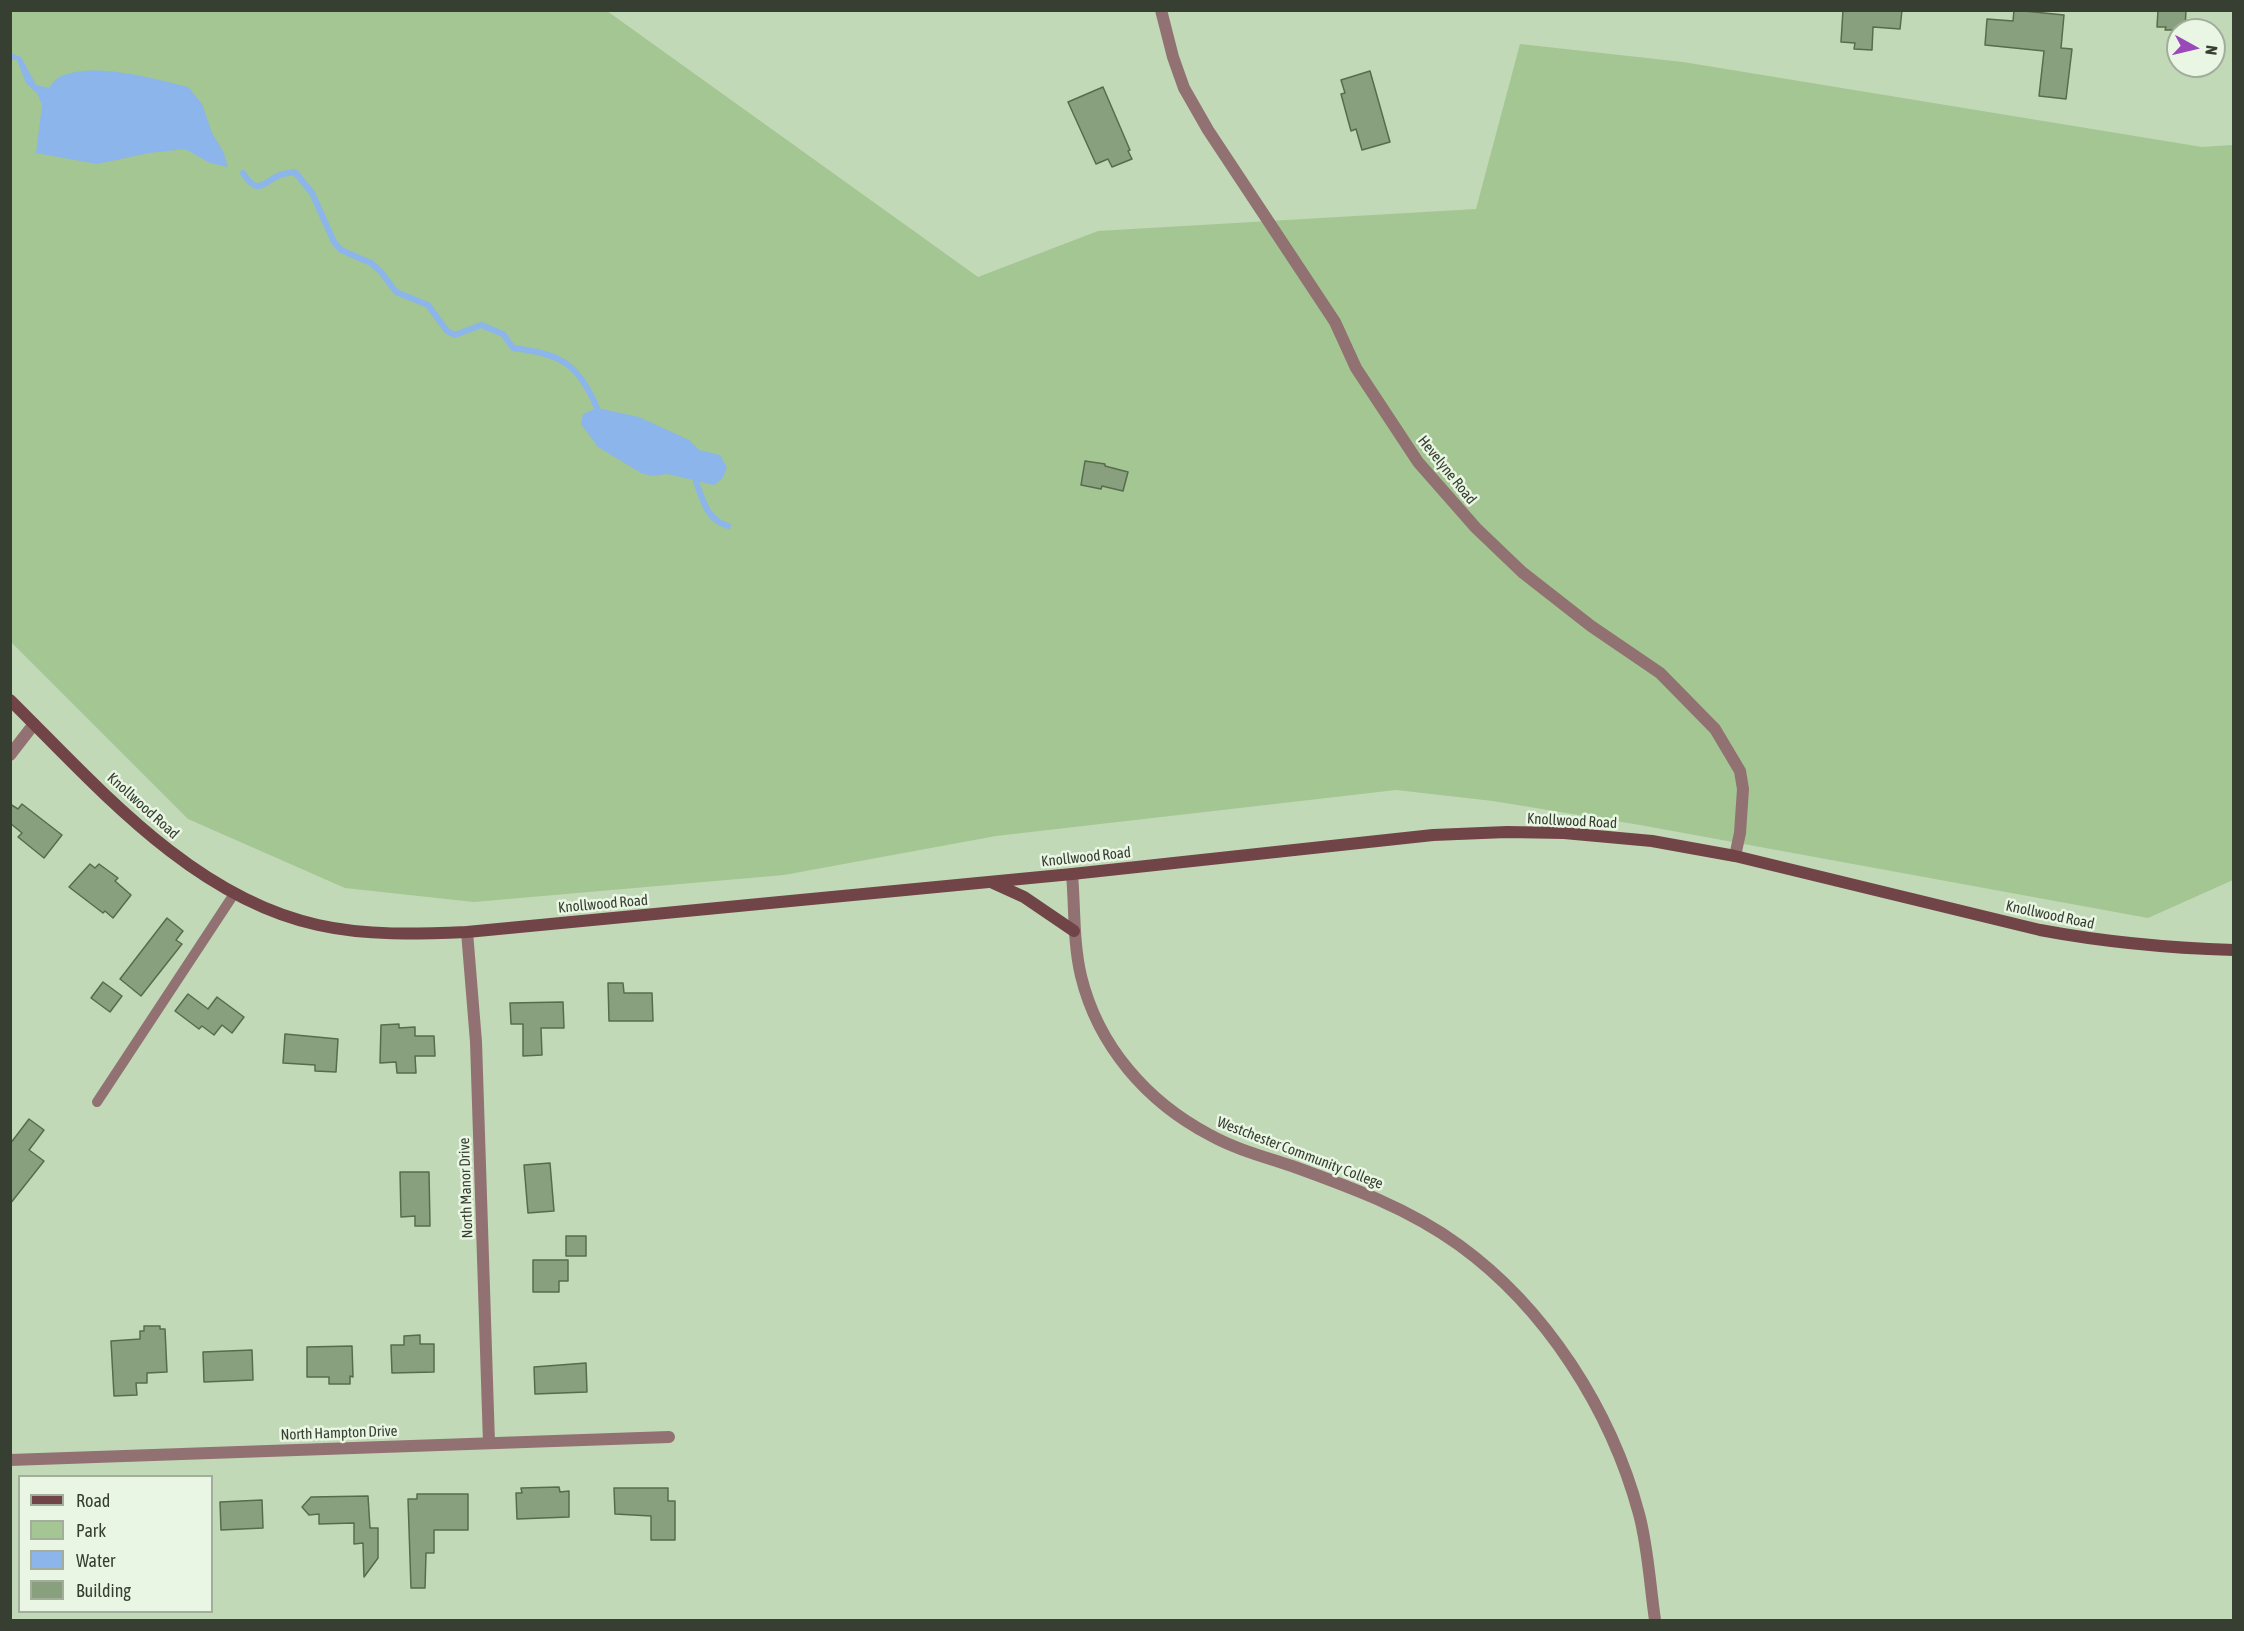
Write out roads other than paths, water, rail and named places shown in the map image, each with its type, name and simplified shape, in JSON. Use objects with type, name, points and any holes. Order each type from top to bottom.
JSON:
[{"type":"main road","name":"Knollwood Road","points":[[10,700],[106,795],[167,848],[203,875],[234,894],[294,919],[319,926],[373,933],[467,932],[1072,874],[1433,835],[1507,832],[1564,833],[1652,841],[1735,856],[2089,940],[2169,948],[2234,950]]},
{"type":"main road","points":[[990,882],[1024,897],[1074,931]]},
{"type":"street","name":"Hevelyne Road","points":[[1161,10],[1184,88],[1208,130],[1335,322],[1356,368],[1418,462],[1476,528],[1522,572],[1591,626],[1660,673],[1715,729],[1740,771],[1743,789],[1740,833],[1735,856]]},
{"type":"street","points":[[10,754],[34,724]]},
{"type":"street","name":"Westchester Community College","points":[[1072,874],[1074,931],[1082,979],[1098,1024],[1122,1064],[1161,1104],[1212,1137],[1359,1190],[1414,1216],[1459,1244],[1502,1280],[1538,1321],[1578,1374],[1615,1445],[1639,1515],[1655,1620]]},
{"type":"street","name":"North Manor Drive","points":[[467,932],[476,1042],[489,1443]]},
{"type":"street","name":"North Hampton Drive","points":[[10,1460],[669,1437]]},
{"type":"lane","points":[[97,1102],[234,894]]},
{"type":"water","points":[[10,53],[21,57],[36,85],[49,88],[58,78],[86,71],[122,73],[188,87],[202,104],[212,133],[223,151],[228,167],[210,163],[185,149],[149,153],[97,164],[36,153],[42,105],[37,93],[26,83],[17,60],[11,59]]},
{"type":"water","points":[[597,408],[639,417],[689,440],[699,450],[720,455],[727,468],[722,479],[714,485],[667,474],[652,476],[641,473],[598,447],[581,424],[583,414]]},
{"type":"waterway","points":[[243,173],[253,184],[261,186],[280,175],[295,172],[312,193],[334,242],[341,250],[371,263],[396,292],[428,305],[447,331],[455,335],[481,325],[503,334],[513,348],[530,350],[566,363],[583,380],[597,408]]},
{"type":"waterway","points":[[696,482],[710,514],[728,526]]}]
